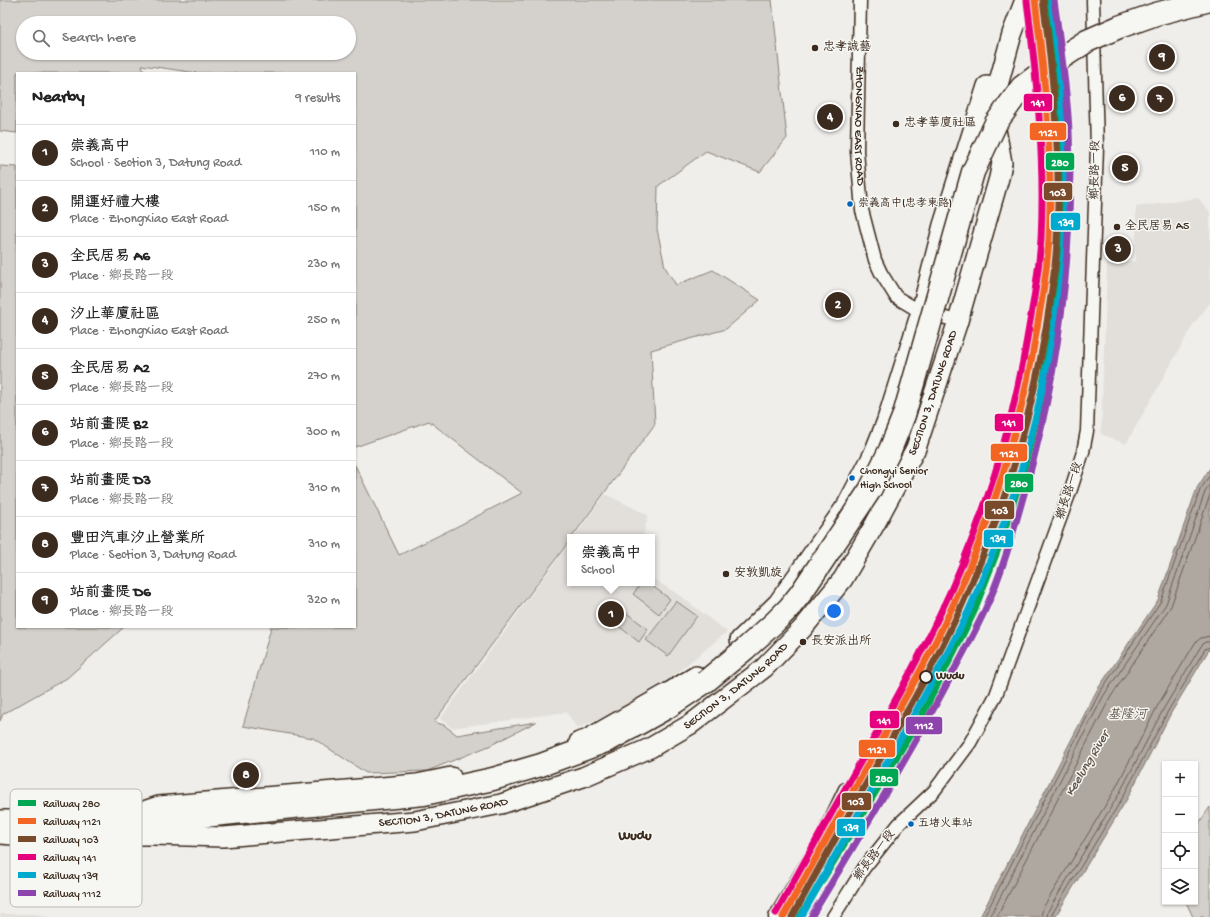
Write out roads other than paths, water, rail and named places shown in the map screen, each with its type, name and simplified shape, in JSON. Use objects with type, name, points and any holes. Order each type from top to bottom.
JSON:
[{"type":"highway","points":[[153,835],[215,826],[405,807],[455,800],[521,784],[576,765],[636,738],[680,714],[713,683],[745,649],[789,608],[822,563],[870,490],[890,450],[904,415],[973,172],[996,123],[1022,87],[1058,60],[1094,38],[1119,27],[1156,14],[1210,0]]},
{"type":"highway","points":[[142,819],[184,818],[424,794],[493,779],[541,765],[609,740],[713,683],[768,643],[810,599],[857,526],[898,454],[913,416],[981,175],[993,146],[1030,91],[1079,57],[1108,41],[1139,29],[1210,9]]},
{"type":"main road","points":[[142,812],[160,806],[417,784],[511,765],[586,740],[698,675],[746,634],[778,603],[848,505],[873,455],[886,423],[921,312],[943,225],[1004,32],[1016,0]]},
{"type":"main road","name":"SECTION 3, DATUNG ROAD","points":[[142,835],[223,837],[415,821],[501,804],[583,777],[650,748],[691,724],[764,668],[803,628],[843,579],[916,448],[958,321],[999,178],[1002,163],[992,107],[1012,34],[1025,0]]},
{"type":"main road","name":"SECTION 3, DATUNG ROAD","points":[[0,834],[10,835]]},
{"type":"street","name":"ZHONGXIAO EAST ROAD","points":[[860,0],[857,151],[862,210],[875,260],[881,274],[896,297],[921,312],[958,321]]},
{"type":"street","name":"鄉長路一段","points":[[833,917],[864,868],[899,824],[934,791],[966,749],[996,695],[1069,496],[1083,452],[1087,431],[1097,147],[1093,0]]},
{"type":"street","points":[[775,917],[822,837],[845,789]]},
{"type":"water","name":"基隆河","points":[[1210,468],[1210,648],[1171,713],[1127,799],[1055,917],[980,917],[1097,690],[1158,600],[1197,488]]},
{"type":"rail line","name":"1121","points":[[783,917],[936,641],[954,603],[982,535],[994,501],[1015,430],[1032,358],[1043,291],[1049,239],[1049,149],[1042,59],[1035,0]]},
{"type":"rail line","name":"103","points":[[792,917],[913,700],[952,626],[976,573],[1002,503],[1024,432],[1033,395],[1047,322],[1057,239],[1058,179],[1056,119],[1043,0]]},
{"type":"rail line","name":"280","points":[[800,917],[922,715],[972,616],[1000,544],[1024,468],[1039,407],[1050,342],[1059,263],[1062,201],[1058,114],[1049,23],[1045,0]]},
{"type":"rail line","name":"139","points":[[801,917],[930,686],[968,612],[1010,506],[1032,433],[1041,397],[1055,322],[1065,239],[1066,179],[1064,119],[1051,0]]},
{"type":"rail line","name":"1112","points":[[811,917],[882,800],[981,619],[997,582],[1007,553],[1036,450],[1046,405],[1061,314],[1069,223],[1070,177],[1067,98],[1054,0]]},
{"type":"rail line","name":"141","points":[[776,913],[896,699],[938,618],[954,583],[983,510],[1006,436],[1023,360],[1035,291],[1041,239],[1041,150],[1034,60],[1027,1]]},
{"type":"place","name":"忠孝誠藝","points":[[815,48]]},
{"type":"place","name":"站前畫隄 D6","points":[[1162,57]]},
{"type":"place","name":"站前畫隄 B2","points":[[1122,98]]},
{"type":"place","name":"站前畫隄 D3","points":[[1160,99]]},
{"type":"place","name":"汐止華廈社區","points":[[830,117]]},
{"type":"place","name":"忠孝華廈社區","points":[[896,124]]},
{"type":"place","name":"全民居易 A2","points":[[1125,168]]},
{"type":"place","name":"崇義高中(忠孝東路)","points":[[850,204]]},
{"type":"place","name":"全民居易 A5","points":[[1117,227]]},
{"type":"place","name":"全民居易 A6","points":[[1118,249]]},
{"type":"place","name":"開運好禮大樓","points":[[838,305]]},
{"type":"place","name":"Chongyi Senior High School","points":[[852,478]]},
{"type":"place","name":"安敦凱旋","points":[[726,574]]},
{"type":"place","name":"崇義高中","points":[[611,614]]},
{"type":"place","name":"長安派出所","points":[[803,642]]},
{"type":"place","name":"Wudu","points":[[926,677]]},
{"type":"place","name":"豐田汽車汐止營業所","points":[[246,775]]},
{"type":"place","name":"五堵火車站","points":[[911,824]]},
{"type":"district","name":"Wudu","points":[[635,836]]},
{"type":"water label","name":"Keelung River","points":[[1088,764]]}]
